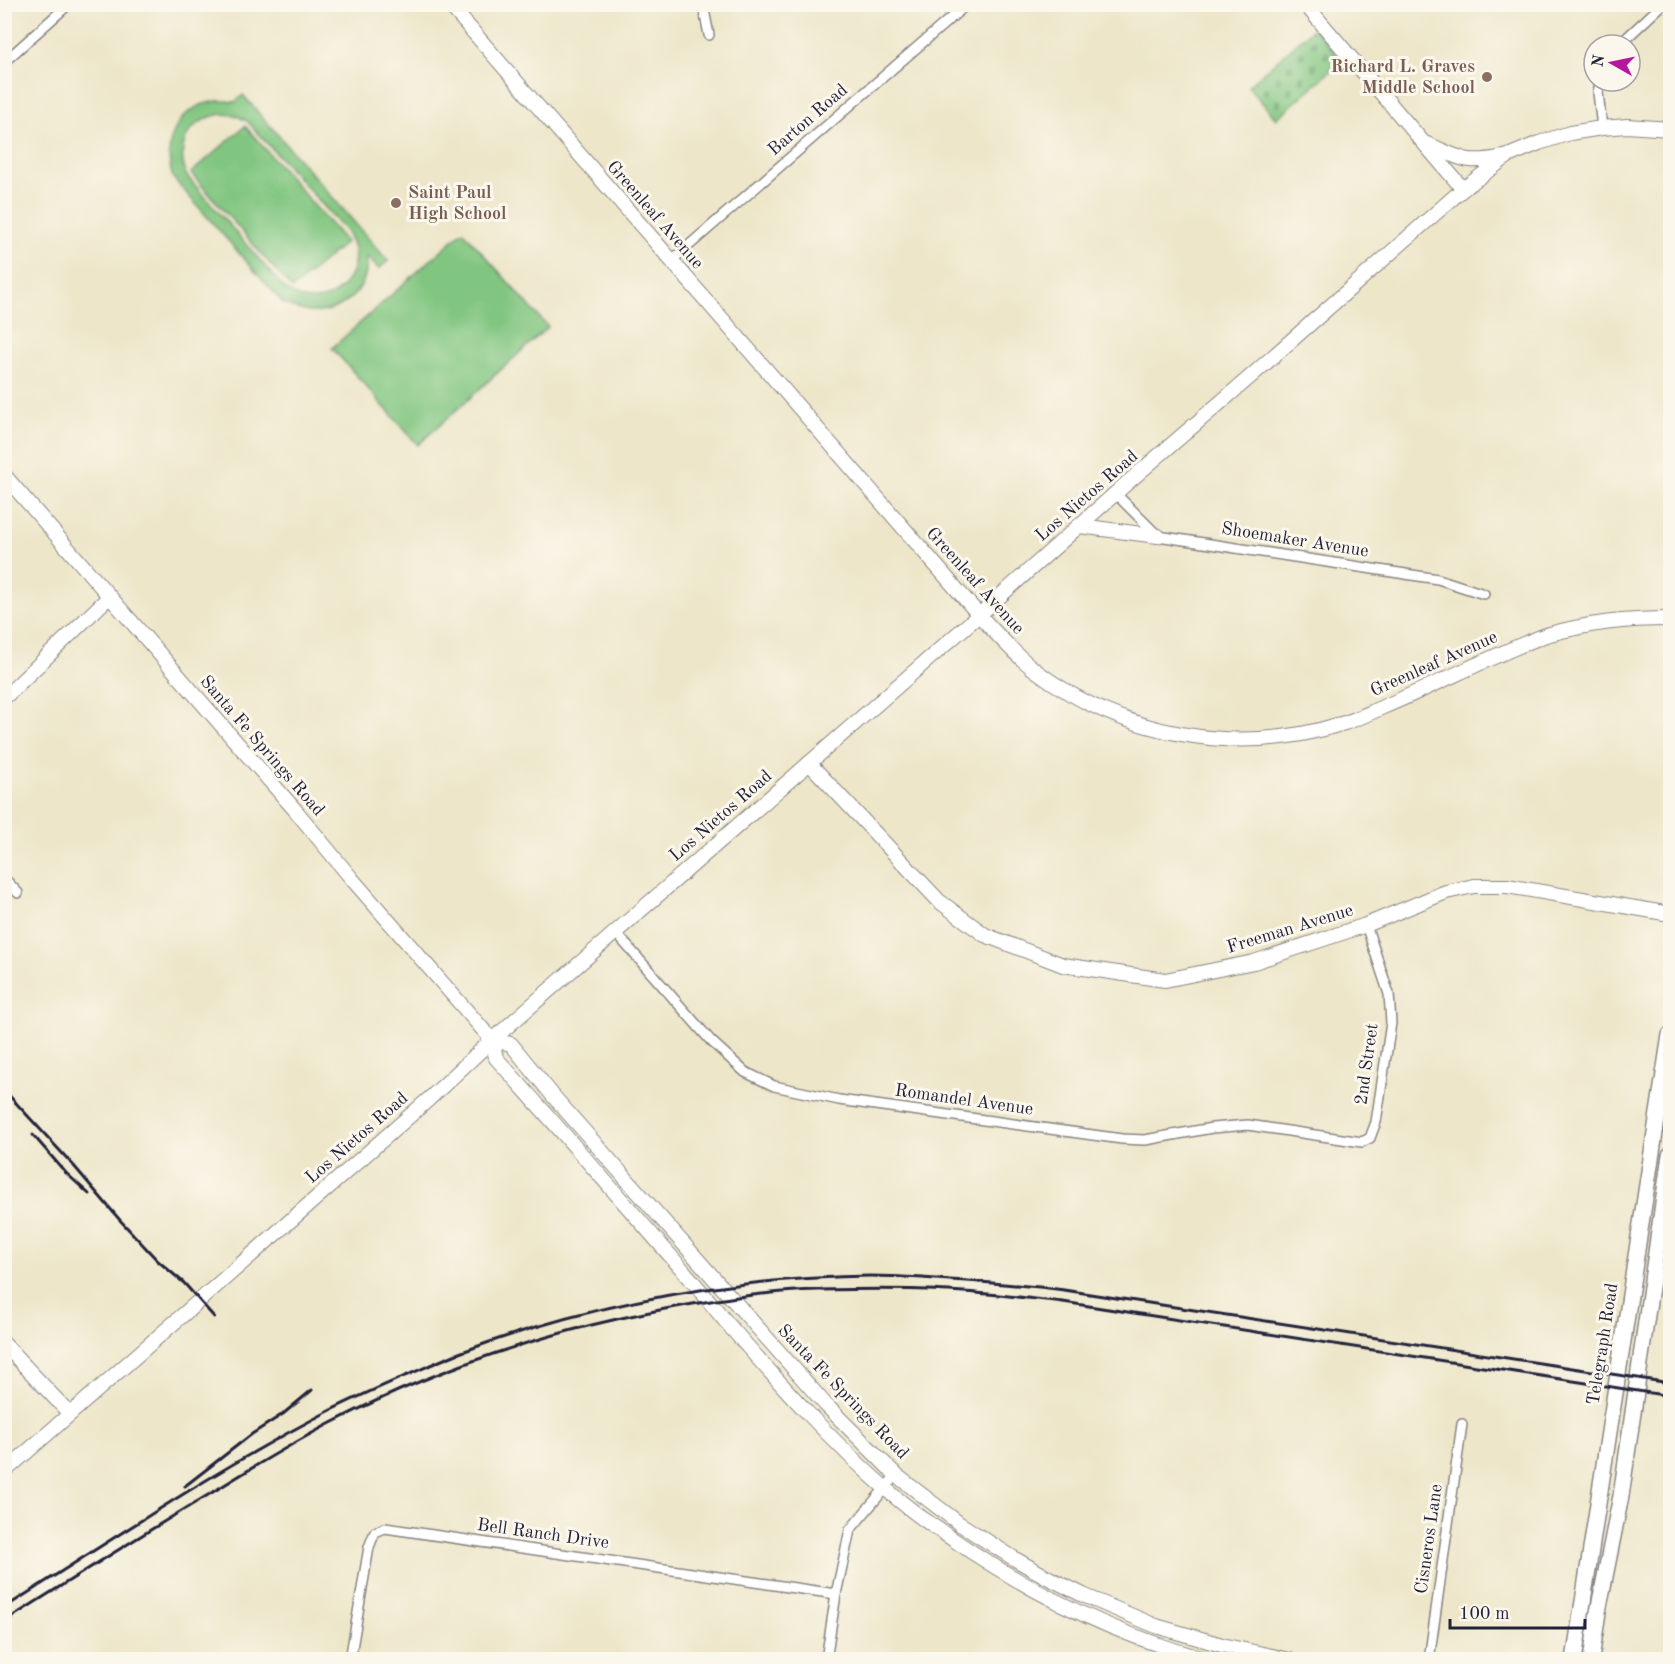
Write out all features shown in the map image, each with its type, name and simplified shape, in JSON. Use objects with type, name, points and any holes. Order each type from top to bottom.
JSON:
[{"type":"main road","name":"Greenleaf Avenue","points":[[449,4],[979,615],[1014,652],[1035,670],[1085,702],[1121,719],[1177,734],[1225,740],[1281,738],[1343,724],[1528,642],[1575,627],[1612,621],[1671,619]]},
{"type":"main road","points":[[1305,4],[1463,189]]},
{"type":"main road","points":[[1423,142],[1456,158],[1485,161],[1508,156],[1570,133],[1626,126],[1671,129]]},
{"type":"main road","name":"Los Nietos Road","points":[[4,1472],[429,1099],[492,1040],[1463,189],[1508,156]]},
{"type":"main road","name":"Santa Fe Springs Road","points":[[4,475],[492,1040],[496,1058],[791,1396],[830,1437],[886,1489],[932,1525],[969,1551],[1039,1593],[1076,1612],[1125,1632],[1208,1659]]},
{"type":"main road","points":[[1079,526],[1158,536]]},
{"type":"main road","points":[[4,698],[109,597]]},
{"type":"main road","name":"Freeman Avenue","points":[[809,763],[939,901],[985,935],[1063,966],[1165,980],[1254,963],[1366,925],[1446,892],[1474,886],[1507,886],[1671,914]]},
{"type":"main road","name":"Telegraph Road","points":[[1574,1659],[1671,1035]]},
{"type":"main road","name":"Santa Fe Springs Road","points":[[492,1040],[511,1044],[588,1137],[825,1404],[896,1475],[960,1524],[1015,1559],[1083,1595],[1156,1626],[1222,1645],[1290,1659]]},
{"type":"main road","points":[[575,1147],[588,1137]]},
{"type":"main road","points":[[1591,1659],[1621,1496],[1671,1155]]},
{"type":"main road","points":[[4,1344],[70,1414]]},
{"type":"street","points":[[4,62],[69,4]]},
{"type":"street","points":[[680,4],[705,5],[709,35]]},
{"type":"street","name":"Barton Road","points":[[671,261],[967,4]]},
{"type":"street","points":[[1632,33],[1662,4]]},
{"type":"street","points":[[1598,93],[1602,128]]},
{"type":"street","points":[[1115,494],[1158,536]]},
{"type":"street","name":"Shoemaker Avenue","points":[[1158,536],[1438,579],[1484,594]]},
{"type":"street","points":[[4,878],[18,893]]},
{"type":"street","name":"2nd Street","points":[[1366,925],[1389,994],[1391,1023],[1376,1122],[1370,1138]]},
{"type":"street","name":"Romandel Avenue","points":[[615,932],[711,1041],[745,1072],[774,1086],[850,1101],[1122,1139],[1145,1140],[1212,1128],[1248,1125],[1350,1142],[1362,1142],[1370,1138]]},
{"type":"street","name":"Cisneros Lane","points":[[1429,1659],[1462,1424]]},
{"type":"street","points":[[826,1659],[836,1594],[850,1530],[896,1475]]},
{"type":"street","name":"Bell Ranch Drive","points":[[350,1659],[369,1547],[375,1532],[385,1528],[836,1594]]},
{"type":"green space","points":[[1314,28],[1342,61],[1276,119],[1248,86]]},
{"type":"green space","points":[[243,95],[388,261],[379,269],[367,257],[362,284],[351,298],[336,308],[310,312],[283,303],[173,178],[169,152],[175,128],[182,119],[191,110],[203,105],[219,101],[235,102]],"holes":[[[221,114],[235,115],[247,121],[347,232],[353,245],[354,266],[345,284],[330,296],[310,300],[296,296],[284,288],[186,175],[183,153],[187,135],[200,122],[210,117]]]},
{"type":"green space","points":[[245,126],[346,242],[292,289],[191,173]]},
{"type":"green space","points":[[463,231],[548,327],[418,445],[332,348]]},
{"type":"railway","points":[[4,1090],[119,1219],[158,1261],[184,1283],[214,1317]]},
{"type":"railway","points":[[33,1135],[66,1173],[89,1194]]},
{"type":"railway","points":[[4,1608],[244,1458],[285,1434],[365,1394],[448,1358],[511,1335],[612,1307],[714,1288],[766,1282],[870,1276],[1029,1286],[1670,1383]]},
{"type":"railway","points":[[4,1622],[300,1440],[418,1382],[553,1335],[646,1313],[739,1297],[802,1291],[884,1289],[963,1292],[1063,1302],[1670,1396]]},
{"type":"railway","points":[[185,1486],[312,1390]]},
{"type":"place","name":"Richard L. Graves Middle School","points":[[1487,77]]},
{"type":"place","name":"Saint Paul High School","points":[[396,203]]}]
